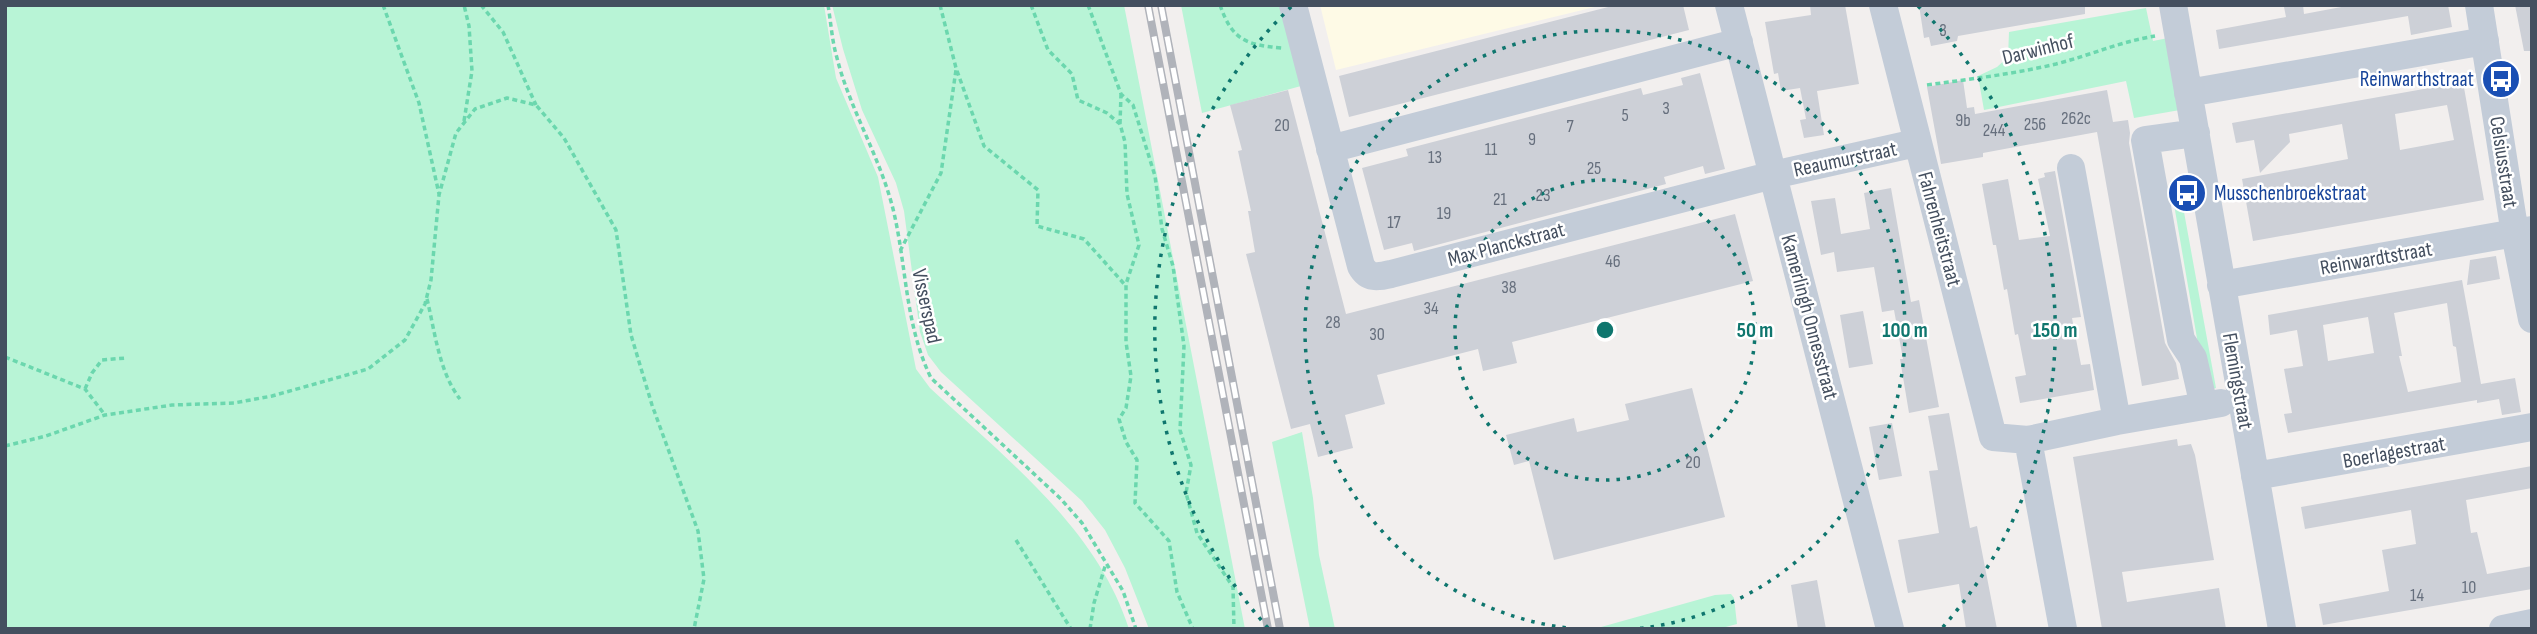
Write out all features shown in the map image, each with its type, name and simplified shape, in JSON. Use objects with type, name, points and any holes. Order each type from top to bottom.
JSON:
[{"type":"street","name":"Max Planckstraat","points":[[1293,5],[1361,266],[1364,272],[1374,277],[1773,175]]},
{"type":"street","name":"Kamerlingh Onnesstraat","points":[[1730,5],[1890,629]]},
{"type":"street","name":"Fahrenheitstraat","points":[[1883,5],[1916,144],[1943,238],[1993,437],[2028,440]]},
{"type":"street","name":"Celsiusstraat","points":[[2479,5],[2524,232],[2532,318]]},
{"type":"street","name":"Flemingstraat","points":[[2176,19],[2282,629]]},
{"type":"street","points":[[2188,93],[2485,41]]},
{"type":"street","points":[[1330,149],[1739,42]]},
{"type":"street","name":"Flemingstraat","points":[[2196,133],[2145,140],[2181,340],[2193,358],[2204,406]]},
{"type":"street","name":"Reaumurstraat","points":[[1773,175],[1916,144]]},
{"type":"street","points":[[2071,168],[2117,421]]},
{"type":"street","name":"Reinwardtstraat","points":[[2221,285],[2524,232]]},
{"type":"street","points":[[2063,629],[2028,440],[2117,421],[2241,400]]},
{"type":"street","name":"Boerlagestraat","points":[[2255,476],[2532,427]]},
{"type":"street","points":[[2504,629],[2532,623]]},
{"type":"path","points":[[383,5],[419,103],[439,194]]},
{"type":"path","points":[[464,5],[469,26],[472,71],[464,123]]},
{"type":"path","points":[[481,5],[503,32],[536,106],[564,138],[616,229],[631,335],[652,405],[698,531],[704,579],[694,629]]},
{"type":"path","name":"Visserspad","points":[[828,5],[837,58],[883,174],[894,213],[911,324],[931,379],[1061,499],[1082,523],[1123,591],[1136,629]]},
{"type":"path","points":[[940,5],[956,68],[984,146],[1038,190],[1037,226],[1084,239],[1126,287]]},
{"type":"path","points":[[1031,5],[1048,50],[1072,74],[1078,100],[1107,113],[1119,124]]},
{"type":"path","points":[[1088,5],[1121,94],[1119,124],[1125,142],[1126,194],[1139,245],[1126,287],[1126,342],[1131,376],[1126,408],[1119,419],[1126,442],[1137,460],[1135,503],[1169,541],[1177,592],[1193,629]]},
{"type":"path","points":[[1220,5],[1234,35],[1245,41],[1268,47],[1305,50]]},
{"type":"path","name":"Darwinhof","points":[[1904,88],[2011,73],[2057,63],[2124,41],[2176,19]]},
{"type":"path","points":[[900,252],[941,173],[956,68]]},
{"type":"path","points":[[1121,94],[1133,105],[1155,176],[1163,229],[1173,266],[1184,346],[1180,430],[1191,465],[1186,493],[1197,533],[1233,587],[1234,629]]},
{"type":"path","points":[[5,446],[46,436],[105,415],[172,405],[234,402],[272,396],[368,369],[405,340],[425,304],[431,280],[439,194],[456,133],[475,109],[507,98],[536,106]]},
{"type":"path","points":[[427,297],[439,354],[454,392],[460,399]]},
{"type":"path","points":[[5,357],[85,390],[105,415]]},
{"type":"path","points":[[85,390],[92,373],[102,360],[126,358]]},
{"type":"path","points":[[1016,540],[1071,629]]},
{"type":"path","points":[[1090,629],[1094,603],[1106,563]]},
{"type":"shaded area","points":[[1320,5],[1603,5],[1336,70]]},
{"type":"green space","points":[[5,5],[824,5],[836,78],[878,177],[916,369],[930,388],[1017,468],[1072,527],[1095,559],[1114,593],[1129,629],[5,629]]},
{"type":"green space","points":[[832,5],[1124,5],[1245,629],[1149,629],[1125,568],[1105,530],[1082,501],[941,372],[928,355],[920,332],[904,211],[896,183],[862,110]]},
{"type":"green space","points":[[1181,5],[1280,5],[1301,86],[1202,113]]},
{"type":"green space","points":[[2146,8],[2153,41],[2168,38],[2180,110],[2134,118],[2126,81],[1984,110],[1978,76],[1997,67],[2008,57],[2009,32]]},
{"type":"green space","points":[[2185,179],[2191,210],[2184,212],[2216,388],[2206,391],[2170,181]]},
{"type":"green space","points":[[1302,432],[1319,555],[1335,629],[1310,629],[1272,442]]},
{"type":"green space","points":[[1731,594],[1734,598],[1737,624],[1718,629],[1594,629],[1715,595]]},
{"type":"building","points":[[1616,5],[1683,5],[1689,30],[1349,117],[1339,76]]},
{"type":"building","points":[[1810,5],[1845,5],[1859,84],[1817,91],[1824,135],[1804,138],[1800,120],[1806,119],[1800,88],[1781,91],[1778,73],[1774,74],[1765,22],[1811,15]]},
{"type":"building","points":[[1919,5],[2085,5],[2085,14],[1958,36],[1957,41],[1931,46],[1929,37],[1924,38]]},
{"type":"building","points":[[2303,5],[2304,14],[2352,5],[2448,5],[2452,27],[2411,35],[2408,16],[2219,49],[2216,30],[2286,17],[2284,7]]},
{"type":"building","points":[[2515,5],[2532,5],[2532,51],[2524,51]]},
{"type":"building","points":[[1700,73],[1725,169],[1705,174],[1703,166],[1664,177],[1666,184],[1414,251],[1412,243],[1384,250],[1362,168],[1408,156],[1406,149],[1641,88],[1643,95],[1683,85],[1681,78]]},
{"type":"building","points":[[1963,80],[1967,108],[1974,107],[1975,114],[2107,90],[2113,122],[2128,120],[2129,143],[2165,343],[2176,363],[2179,379],[2142,386],[2097,132],[1983,153],[1983,157],[1941,164],[1927,87]]},
{"type":"building","points":[[2463,82],[2484,200],[2253,241],[2242,179],[2348,159],[2342,124],[2289,134],[2290,142],[2260,173],[2254,140],[2236,143],[2232,123]],"holes":[[[2447,105],[2454,140],[2400,150],[2395,114]]]},
{"type":"building","points":[[1288,90],[1346,314],[1735,214],[1753,281],[1512,342],[1517,363],[1483,371],[1478,349],[1377,375],[1385,404],[1345,415],[1353,448],[1318,457],[1310,424],[1291,429],[1246,254],[1255,252],[1248,211],[1251,211],[1238,151],[1242,150],[1230,105]]},
{"type":"building","points":[[2055,171],[2081,317],[2072,318],[2081,365],[2090,364],[2094,390],[2020,403],[2015,377],[2026,375],[2018,334],[2015,335],[2007,289],[2004,290],[1996,245],[1993,245],[1982,184],[2008,179],[2019,240],[2050,236],[2038,179],[2045,177],[2044,173]]},
{"type":"building","points":[[1891,188],[1911,302],[1919,300],[1939,407],[1909,413],[1894,310],[1882,312],[1874,267],[1837,272],[1834,252],[1821,255],[1811,201],[1835,198],[1841,234],[1870,229],[1864,193]]},
{"type":"building","points":[[2496,256],[2500,279],[2467,285],[2470,260]]},
{"type":"building","points":[[2462,280],[2481,384],[2515,378],[2521,412],[2502,415],[2499,399],[2477,403],[2477,400],[2288,433],[2284,414],[2292,413],[2284,369],[2303,366],[2297,330],[2270,335],[2268,315]],"holes":[[[2447,303],[2461,382],[2408,392],[2399,356],[2402,356],[2394,313]],[[2368,317],[2374,353],[2328,361],[2323,325]]]},
{"type":"building","points":[[1863,311],[1873,364],[1849,368],[1840,315]]},
{"type":"building","points":[[1692,388],[1725,517],[1554,560],[1529,461],[1514,465],[1506,435],[1574,418],[1577,432],[1629,420],[1625,404]]},
{"type":"building","points":[[1949,413],[1970,528],[1977,526],[1997,629],[1966,629],[1959,584],[1908,593],[1898,540],[1939,533],[1929,471],[1938,470],[1928,416]]},
{"type":"building","points":[[1892,423],[1902,476],[1879,480],[1869,427]]},
{"type":"building","points":[[2177,439],[2178,446],[2191,444],[2195,455],[2214,560],[2122,572],[2127,602],[2219,588],[2226,629],[2102,629],[2073,457]]},
{"type":"building","points":[[2532,466],[2532,488],[2466,500],[2471,533],[2477,532],[2487,574],[2532,566],[2532,589],[2323,625],[2319,604],[2389,591],[2382,550],[2416,544],[2411,510],[2305,529],[2301,507]]},
{"type":"building","points":[[1817,580],[1826,629],[1798,629],[1791,585]]},
{"type":"railway","points":[[1148,5],[1268,629]]},
{"type":"railway","points":[[1161,5],[1280,629]]},
{"type":"place","name":"Reinwarthstraat","points":[[2501,79]]},
{"type":"place","name":"Musschenbroekstraat","points":[[2187,193]]}]
